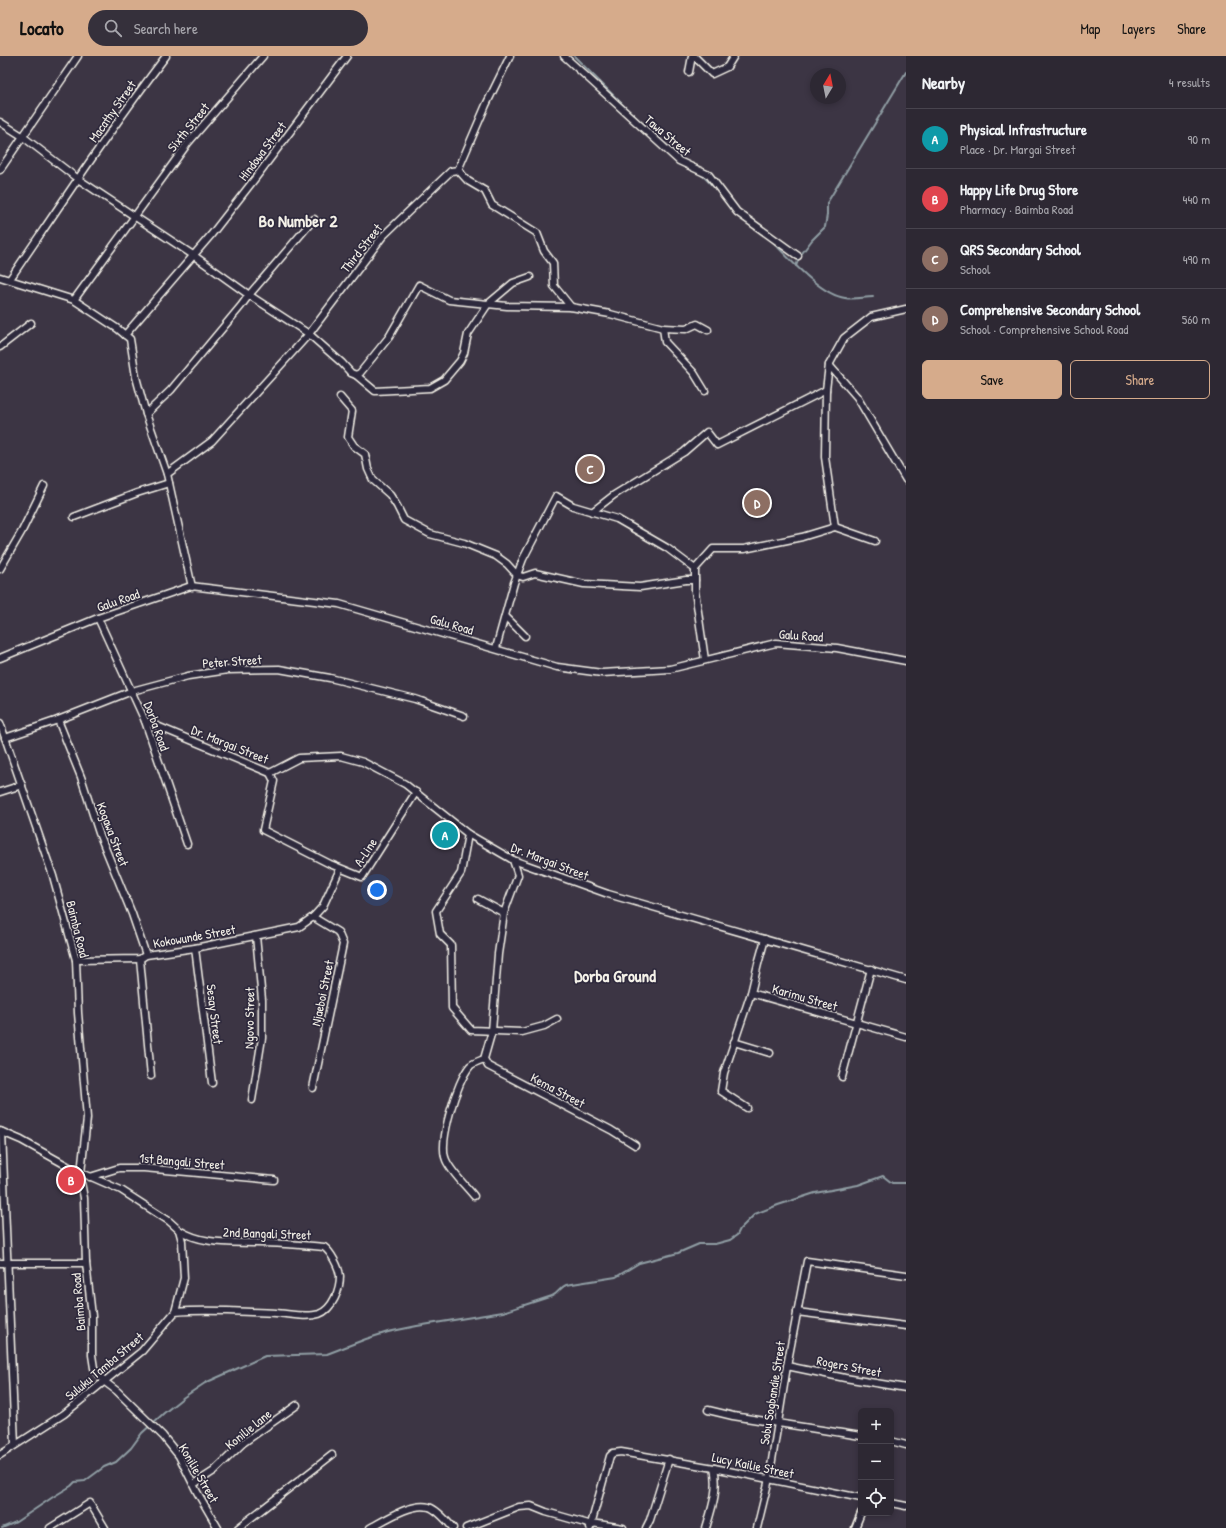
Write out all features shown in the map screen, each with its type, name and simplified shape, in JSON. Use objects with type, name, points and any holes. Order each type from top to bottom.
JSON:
[{"type":"street","points":[[0,170],[78,56]]},
{"type":"street","name":"Macathy Street","points":[[10,279],[142,86],[166,56]]},
{"type":"street","name":"Sixth Street","points":[[74,300],[188,143],[263,56]]},
{"type":"street","name":"Hindowa Street","points":[[125,335],[192,257],[257,176],[347,56]]},
{"type":"street","points":[[510,56],[486,105],[458,170],[468,181],[485,191],[492,205],[537,233],[544,251],[553,263],[554,286],[571,307]]},
{"type":"street","name":"Tawa Street","points":[[564,56],[679,161],[709,175],[737,212],[798,256]]},
{"type":"street","points":[[689,72],[693,56],[712,74],[727,67],[734,56]]},
{"type":"street","points":[[0,122],[22,136],[78,179],[192,257],[309,334],[342,363],[351,373],[356,375],[375,391],[430,388],[444,380],[460,361],[464,353],[468,334],[488,304],[513,283],[530,277]]},
{"type":"street","name":"Third Street","points":[[167,474],[212,441],[309,334],[383,236],[451,171],[458,170]]},
{"type":"street","points":[[146,414],[171,390],[314,219]]},
{"type":"street","points":[[0,277],[74,300],[118,329],[130,339],[136,377],[146,414],[167,474],[191,587]]},
{"type":"street","points":[[356,375],[360,373],[389,337],[419,285],[449,300],[507,306],[571,307],[610,314],[663,328],[686,329],[697,324],[708,330]]},
{"type":"street","points":[[835,527],[825,457],[826,390],[829,365],[844,338],[871,317],[906,309]]},
{"type":"street","points":[[0,347],[31,323]]},
{"type":"street","points":[[663,328],[665,342],[694,373],[705,391]]},
{"type":"street","points":[[829,365],[857,397],[906,480]]},
{"type":"street","points":[[592,512],[614,495],[684,452],[707,432],[717,445],[826,390]]},
{"type":"street","points":[[340,397],[352,411],[348,437],[354,446],[365,454],[368,469],[373,480],[390,495],[404,520],[430,534],[464,543],[496,556],[507,564],[517,575],[523,577],[535,573],[584,584],[640,587],[695,580]]},
{"type":"street","points":[[74,517],[137,493],[169,483]]},
{"type":"street","points":[[0,569],[22,531],[44,486]]},
{"type":"street","points":[[496,648],[523,559],[556,496],[573,506],[617,519],[667,548],[695,569]]},
{"type":"street","points":[[705,660],[695,591],[695,569],[713,549],[744,549],[802,537],[835,527],[875,541]]},
{"type":"street","name":"Galu Road","points":[[0,658],[98,618],[191,587],[339,604],[496,648],[557,667],[602,673],[670,669],[776,643],[837,648],[906,661]]},
{"type":"street","points":[[505,616],[525,636]]},
{"type":"street","name":"Dorba Road","points":[[98,618],[145,721],[187,844]]},
{"type":"street","name":"Peter Street","points":[[6,738],[58,720],[132,691],[188,676],[228,670],[279,669],[330,678],[415,699],[464,716]]},
{"type":"street","name":"Kogawa Street","points":[[58,720],[81,776],[99,833],[132,914],[146,955]]},
{"type":"street","name":"Dr. Margai Street","points":[[145,721],[270,772],[299,758],[341,756],[362,762],[405,784],[468,834],[513,860],[608,894],[906,980]]},
{"type":"street","name":"Baimba Road","points":[[1,727],[53,876],[76,960],[78,1013],[87,1118],[81,1173]]},
{"type":"street","points":[[270,772],[274,781],[263,830],[340,869]]},
{"type":"street","points":[[0,792],[22,785]]},
{"type":"street","name":"A-Line","points":[[313,917],[323,906],[340,869],[362,877],[416,792]]},
{"type":"street","points":[[468,834],[461,873],[436,911],[440,934],[451,945],[452,1008],[471,1030],[522,1032],[544,1026],[557,1019]]},
{"type":"street","points":[[474,1196],[446,1160],[443,1147],[446,1129],[460,1084],[470,1065],[484,1059],[492,1031],[498,954],[504,913],[518,875],[513,860]]},
{"type":"street","points":[[478,899],[504,913]]},
{"type":"street","name":"Kokowunde Street","points":[[76,960],[140,959],[146,955],[195,948],[299,927],[313,917]]},
{"type":"street","name":"Njaeboi Street","points":[[312,1088],[343,944],[338,932],[313,917]]},
{"type":"street","name":"Ngovo Street","points":[[252,1100],[262,1038],[262,1000],[256,936]]},
{"type":"street","name":"Karimu Street","points":[[765,939],[751,992],[906,1036]]},
{"type":"street","name":"Sesay Street","points":[[195,948],[212,1083]]},
{"type":"street","points":[[140,959],[151,1076]]},
{"type":"street","points":[[842,1077],[871,969]]},
{"type":"street","points":[[746,1108],[721,1091],[724,1073],[751,992]]},
{"type":"street","points":[[734,1042],[770,1053]]},
{"type":"street","name":"Kema Street","points":[[484,1059],[488,1066],[611,1130],[635,1145]]},
{"type":"street","points":[[16,1445],[1,1132],[34,1147],[81,1173],[121,1190],[169,1221],[179,1230]]},
{"type":"street","name":"1st Bangali Street","points":[[90,1177],[119,1168],[138,1168],[274,1180]]},
{"type":"street","name":"Baimba Road","points":[[73,1169],[80,1182],[84,1198],[86,1263],[92,1316],[94,1368],[105,1382],[117,1391],[141,1416]]},
{"type":"street","name":"2nd Bangali Street","points":[[175,1312],[196,1310],[298,1315],[318,1314],[326,1311],[332,1304],[338,1288],[340,1274],[329,1250],[324,1247],[210,1242],[196,1239],[179,1230]]},
{"type":"street","name":"Suluku Tamba Street","points":[[0,1456],[64,1414],[105,1382],[142,1351],[175,1312],[184,1278],[183,1249],[179,1230]]},
{"type":"street","name":"Sobu Sogbandie Street","points":[[757,1528],[769,1479],[787,1366],[807,1261],[906,1275]]},
{"type":"street","points":[[0,1263],[86,1263]]},
{"type":"street","points":[[797,1312],[906,1326]]},
{"type":"street","name":"Rogers Street","points":[[787,1366],[845,1378],[906,1388]]},
{"type":"street","name":"Konilie lane","points":[[194,1484],[214,1471],[242,1443],[297,1405]]},
{"type":"street","points":[[708,1410],[733,1416],[858,1435]]},
{"type":"street","name":"Konilie Street","points":[[141,1416],[163,1436],[179,1456],[218,1528]]},
{"type":"street","points":[[894,1442],[906,1445]]},
{"type":"street","name":"Lucy Kailie Street","points":[[592,1525],[610,1456],[613,1453],[621,1452],[669,1459],[858,1497]]},
{"type":"street","points":[[238,1528],[332,1455]]},
{"type":"street","points":[[646,1528],[650,1520],[669,1459]]},
{"type":"street","points":[[706,1528],[714,1504],[717,1478],[714,1468]]},
{"type":"street","points":[[50,1528],[90,1503],[105,1528]]},
{"type":"street","points":[[894,1504],[906,1506]]},
{"type":"street","points":[[466,1528],[519,1507],[531,1506],[546,1512],[592,1525],[623,1528]]},
{"type":"street","points":[[370,1528],[410,1508],[430,1507],[453,1528]]},
{"type":"street","points":[[855,1528],[860,1516]]},
{"type":"waterway","points":[[574,56],[626,108],[684,161]]},
{"type":"waterway","points":[[796,266],[800,256],[812,240],[825,227],[827,203],[906,72]]},
{"type":"waterway","points":[[697,172],[716,189]]},
{"type":"waterway","points":[[770,239],[795,265],[825,290],[848,299],[873,297]]},
{"type":"waterway","points":[[2,1528],[16,1522],[75,1482],[85,1481],[104,1467],[116,1462],[131,1448],[142,1433],[164,1413],[205,1383],[265,1356],[327,1354],[388,1332],[503,1312],[552,1296],[566,1285],[616,1277],[639,1263],[678,1253],[699,1244],[715,1244],[730,1240],[737,1235],[740,1229],[755,1214],[815,1193],[858,1185],[883,1176],[892,1183],[906,1183]]},
{"type":"place","name":"QRS Secondary School","points":[[590,469]]},
{"type":"place","name":"Comprehensive Secondary School","points":[[757,503]]},
{"type":"place","name":"Physical Infrastructure","points":[[445,835]]},
{"type":"place","name":"Happy Life Drug Store","points":[[71,1180]]},
{"type":"district","name":"Bo Number 2","points":[[298,221]]},
{"type":"district","name":"Dorba Ground","points":[[615,976]]}]
